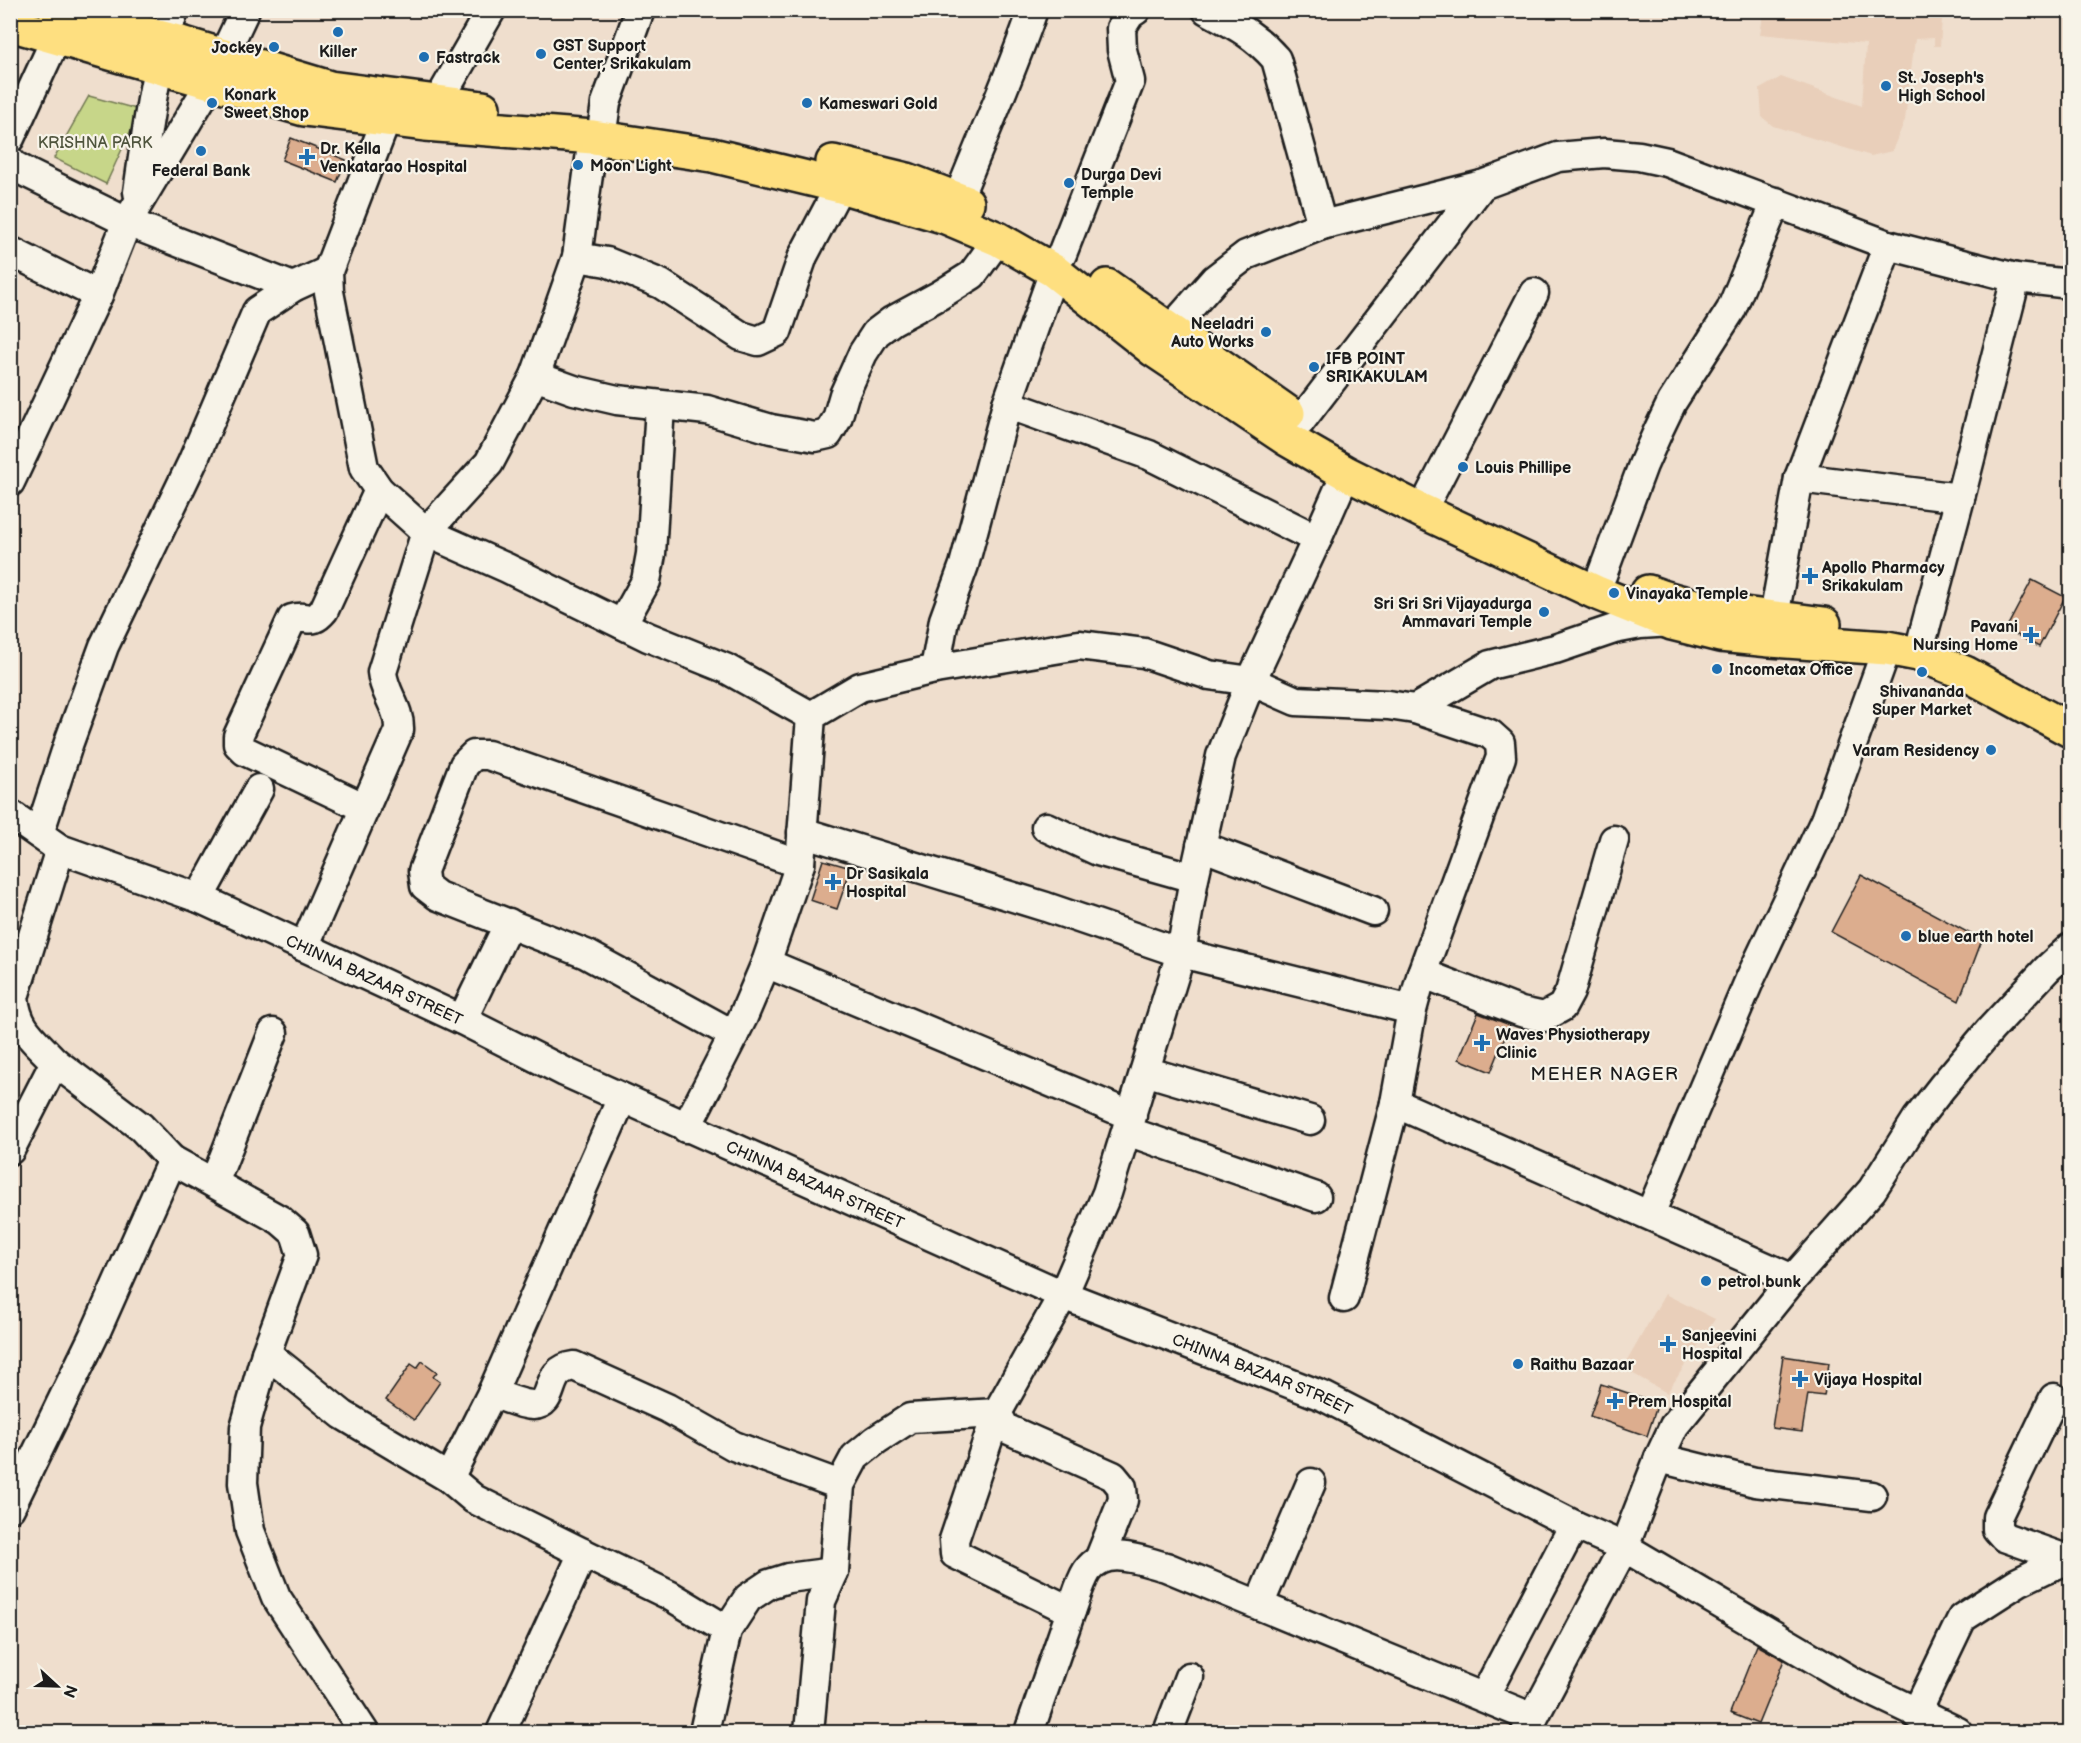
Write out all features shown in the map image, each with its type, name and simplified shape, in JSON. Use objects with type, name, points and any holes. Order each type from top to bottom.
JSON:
[{"type":"main road","points":[[10,24],[62,18],[166,39],[217,69],[304,109],[386,120],[598,130],[840,186],[946,217],[1058,263],[1170,330],[1300,422],[1431,493],[1602,575],[1660,597],[1678,612],[1720,635],[1887,648],[1918,654],[1965,674],[2070,730]]},
{"type":"main road","points":[[217,69],[330,88],[438,102],[598,130],[846,165],[907,180],[958,199],[1016,226],[1154,350],[1287,439],[1422,511],[1595,592],[1678,612],[1731,612],[1923,636],[1962,651],[2070,710]]},
{"type":"street","points":[[10,482],[98,295],[131,214],[217,69],[245,10]]},
{"type":"street","points":[[438,102],[491,10]]},
{"type":"street","points":[[304,947],[399,730],[400,718],[384,686],[382,672],[426,532],[489,463],[536,376],[577,257],[598,130],[640,10]]},
{"type":"street","points":[[958,199],[1012,69],[1033,10]]},
{"type":"street","points":[[935,669],[944,620],[964,565],[1008,404],[1058,263],[1130,81],[1122,50],[1121,28],[1130,14],[1136,10]]},
{"type":"street","points":[[1207,10],[1246,30],[1276,59],[1322,225]]},
{"type":"street","points":[[13,131],[62,18]]},
{"type":"street","points":[[131,214],[166,39]]},
{"type":"street","points":[[386,120],[328,271],[329,292],[364,468],[379,490],[426,532],[507,568],[648,637],[725,668],[811,716]]},
{"type":"street","points":[[1170,330],[1215,279],[1246,255],[1322,225],[1482,185],[1558,157],[1604,153],[1639,156],[1667,162],[1887,245],[2016,278],[2070,285]]},
{"type":"street","points":[[10,161],[29,174],[131,214],[294,287]]},
{"type":"street","points":[[1300,422],[1482,185]]},
{"type":"street","points":[[577,257],[607,262],[661,284],[741,336],[759,341],[777,332],[803,256],[840,186]]},
{"type":"street","points":[[1602,575],[1642,465],[1672,402],[1731,310],[1776,202]]},
{"type":"street","points":[[536,376],[574,390],[617,400],[706,410],[771,429],[814,437],[828,434],[837,419],[844,396],[863,353],[876,333],[892,321],[940,296],[972,275],[998,239]]},
{"type":"street","points":[[1774,617],[1799,478],[1887,245]]},
{"type":"street","points":[[10,251],[98,295]]},
{"type":"street","points":[[328,271],[294,287],[257,311],[192,463],[105,646],[69,742],[14,997],[16,1014],[21,1026],[55,1062],[141,1127],[172,1160],[280,1220],[295,1233],[302,1254],[266,1353],[245,1427],[243,1483],[250,1531],[276,1597],[364,1732]]},
{"type":"street","points":[[1923,636],[2016,278]]},
{"type":"street","points":[[1431,493],[1534,293]]},
{"type":"street","points":[[1008,404],[1149,455],[1317,539]]},
{"type":"street","points":[[622,624],[645,581],[651,554],[660,406]]},
{"type":"street","points":[[1071,1611],[955,1554],[954,1540],[997,1413],[1063,1294],[1107,1192],[1181,953],[1194,878],[1221,756],[1251,681],[1346,472]]},
{"type":"street","points":[[1799,478],[1960,498]]},
{"type":"street","points":[[365,808],[246,751],[238,744],[238,736],[292,619],[318,618],[324,610],[379,490]]},
{"type":"street","points":[[1415,709],[1490,665],[1555,649],[1614,629],[1640,624],[1678,612]]},
{"type":"street","points":[[811,716],[860,687],[935,669],[1078,645],[1144,653],[1209,675],[1251,681],[1296,701],[1388,705],[1415,709],[1490,734],[1500,743],[1501,757],[1422,973],[1412,1010],[1395,1103],[1344,1298]]},
{"type":"street","points":[[1650,1214],[1749,979],[1825,820],[1887,648]]},
{"type":"street","points":[[686,1128],[734,1035],[766,963],[800,864],[811,716]]},
{"type":"street","points":[[734,1035],[586,954],[438,896],[425,886],[423,872],[464,765],[474,755],[488,755],[800,864]]},
{"type":"street","points":[[199,898],[259,789]]},
{"type":"street","name":"CHINNA BAZAAR STREET","points":[[10,814],[49,842],[199,898],[462,1020],[565,1072],[686,1128],[1063,1294],[1325,1397],[1574,1526],[1624,1547],[1855,1683],[1958,1732]]},
{"type":"street","points":[[1046,827],[1098,851],[1194,878]]},
{"type":"street","points":[[802,832],[1046,907],[1181,953],[1412,1010]]},
{"type":"street","points":[[1422,973],[1521,1012],[1544,1017],[1562,1007],[1570,992],[1614,840]]},
{"type":"street","points":[[1201,846],[1373,912]]},
{"type":"street","points":[[462,1020],[509,923]]},
{"type":"street","points":[[1099,1560],[1116,1555],[1166,1567],[1484,1697],[1529,1725],[1624,1547],[1674,1426],[1793,1279],[1872,1190],[1917,1119],[1990,1030],[2070,948]]},
{"type":"street","points":[[766,963],[1130,1123],[1316,1197]]},
{"type":"street","points":[[214,1183],[273,1034]]},
{"type":"street","points":[[10,1150],[55,1062]]},
{"type":"street","points":[[1145,1071],[1310,1120]]},
{"type":"street","points":[[449,1478],[492,1393],[622,1098]]},
{"type":"street","points":[[1395,1103],[1793,1279]]},
{"type":"street","points":[[10,1508],[96,1331],[172,1160]]},
{"type":"street","points":[[266,1353],[343,1415],[449,1478],[474,1499],[669,1595],[727,1630]]},
{"type":"street","points":[[492,1393],[531,1405],[541,1403],[547,1396],[556,1373],[563,1367],[574,1366],[667,1408],[734,1446],[840,1485]]},
{"type":"street","points":[[2054,1398],[1997,1517],[1997,1529],[2004,1537],[2070,1560]]},
{"type":"street","points":[[809,1732],[821,1601],[834,1572],[840,1485],[855,1457],[910,1418],[997,1413]]},
{"type":"street","points":[[997,1413],[1005,1428],[1113,1476],[1122,1487],[1123,1500],[1099,1560],[1087,1571],[1029,1732]]},
{"type":"street","points":[[1659,1458],[1755,1482],[1872,1496]]},
{"type":"street","points":[[1259,1605],[1311,1483]]},
{"type":"street","points":[[1484,1697],[1574,1526]]},
{"type":"street","points":[[501,1732],[583,1553]]},
{"type":"street","points":[[1916,1714],[1962,1618],[2018,1582],[2070,1560]]},
{"type":"street","points":[[704,1732],[727,1630],[748,1598],[769,1584],[788,1578],[834,1572]]},
{"type":"street","points":[[1168,1732],[1189,1677]]},
{"type":"shaded area","name":"St. Joseph's High School","points":[[1868,10],[1942,19],[1940,46],[1934,46],[1934,38],[1915,39],[1905,120],[1892,151],[1871,156],[1773,126],[1762,117],[1760,89],[1781,77],[1862,106],[1866,44],[1760,34],[1764,11]]},
{"type":"shaded area","name":"Sanjeevini Hospital","points":[[1665,1294],[1715,1319],[1667,1393],[1623,1368]]},
{"type":"green space","name":"KRISHNA PARK","points":[[89,96],[140,110],[106,184],[54,158]]},
{"type":"building","points":[[291,138],[346,160],[337,182],[282,160]]},
{"type":"building","points":[[2032,580],[2065,597],[2039,647],[2006,629]]},
{"type":"building","points":[[823,860],[851,868],[837,909],[810,900]]},
{"type":"building","name":"blue earth hotel","points":[[1861,875],[1982,940],[1959,1001],[1831,932]]},
{"type":"building","points":[[1478,1013],[1510,1025],[1491,1072],[1459,1059]]},
{"type":"building","points":[[1783,1356],[1829,1363],[1824,1396],[1808,1394],[1802,1432],[1772,1428]]},
{"type":"building","points":[[422,1361],[437,1372],[433,1377],[440,1382],[414,1420],[386,1400],[411,1364],[417,1368]]},
{"type":"building","points":[[1601,1384],[1658,1403],[1647,1436],[1590,1416]]},
{"type":"building","points":[[1757,1645],[1784,1660],[1758,1724],[1730,1713]]},
{"type":"place","name":"Killer","points":[[338,32]]},
{"type":"place","name":"Jockey","points":[[274,47]]},
{"type":"place","name":"GST Support Center, Srikakulam","points":[[541,54]]},
{"type":"place","name":"Fastrack","points":[[424,57]]},
{"type":"place","name":"St. Joseph's High School","points":[[1886,86]]},
{"type":"place","name":"Konark Sweet Shop","points":[[212,103]]},
{"type":"place","name":"Kameswari Gold","points":[[807,103]]},
{"type":"place","name":"Federal Bank","points":[[201,151]]},
{"type":"place","name":"Dr. Kella Venkatarao Hospital","points":[[307,157]]},
{"type":"place","name":"Moon Light","points":[[578,165]]},
{"type":"place","name":"Durga Devi Temple","points":[[1069,183]]},
{"type":"place","name":"Neeladri Auto Works","points":[[1266,332]]},
{"type":"place","name":"IFB POINT SRIKAKULAM","points":[[1314,367]]},
{"type":"place","name":"Louis Phillipe","points":[[1463,467]]},
{"type":"place","name":"Apollo Pharmacy Srikakulam","points":[[1810,576]]},
{"type":"place","name":"Vinayaka Temple","points":[[1614,593]]},
{"type":"place","name":"Sri Sri Sri Vijayadurga Ammavari Temple","points":[[1544,612]]},
{"type":"place","name":"Pavani Nursing Home","points":[[2031,635]]},
{"type":"place","name":"Incometax Office","points":[[1717,669]]},
{"type":"place","name":"Shivananda Super Market","points":[[1922,672]]},
{"type":"place","name":"Varam Residency","points":[[1991,750]]},
{"type":"place","name":"Dr Sasikala Hospital","points":[[833,882]]},
{"type":"place","name":"blue earth hotel","points":[[1906,936]]},
{"type":"place","name":"Waves Physiotherapy Clinic","points":[[1482,1043]]},
{"type":"place","name":"petrol bunk","points":[[1706,1281]]},
{"type":"place","name":"Sanjeevini Hospital","points":[[1668,1344]]},
{"type":"place","name":"Raithu Bazaar","points":[[1518,1364]]},
{"type":"place","name":"Vijaya Hospital","points":[[1800,1379]]},
{"type":"place","name":"Prem Hospital","points":[[1615,1401]]},
{"type":"district","name":"MEHER NAGER","points":[[1605,1074]]}]
